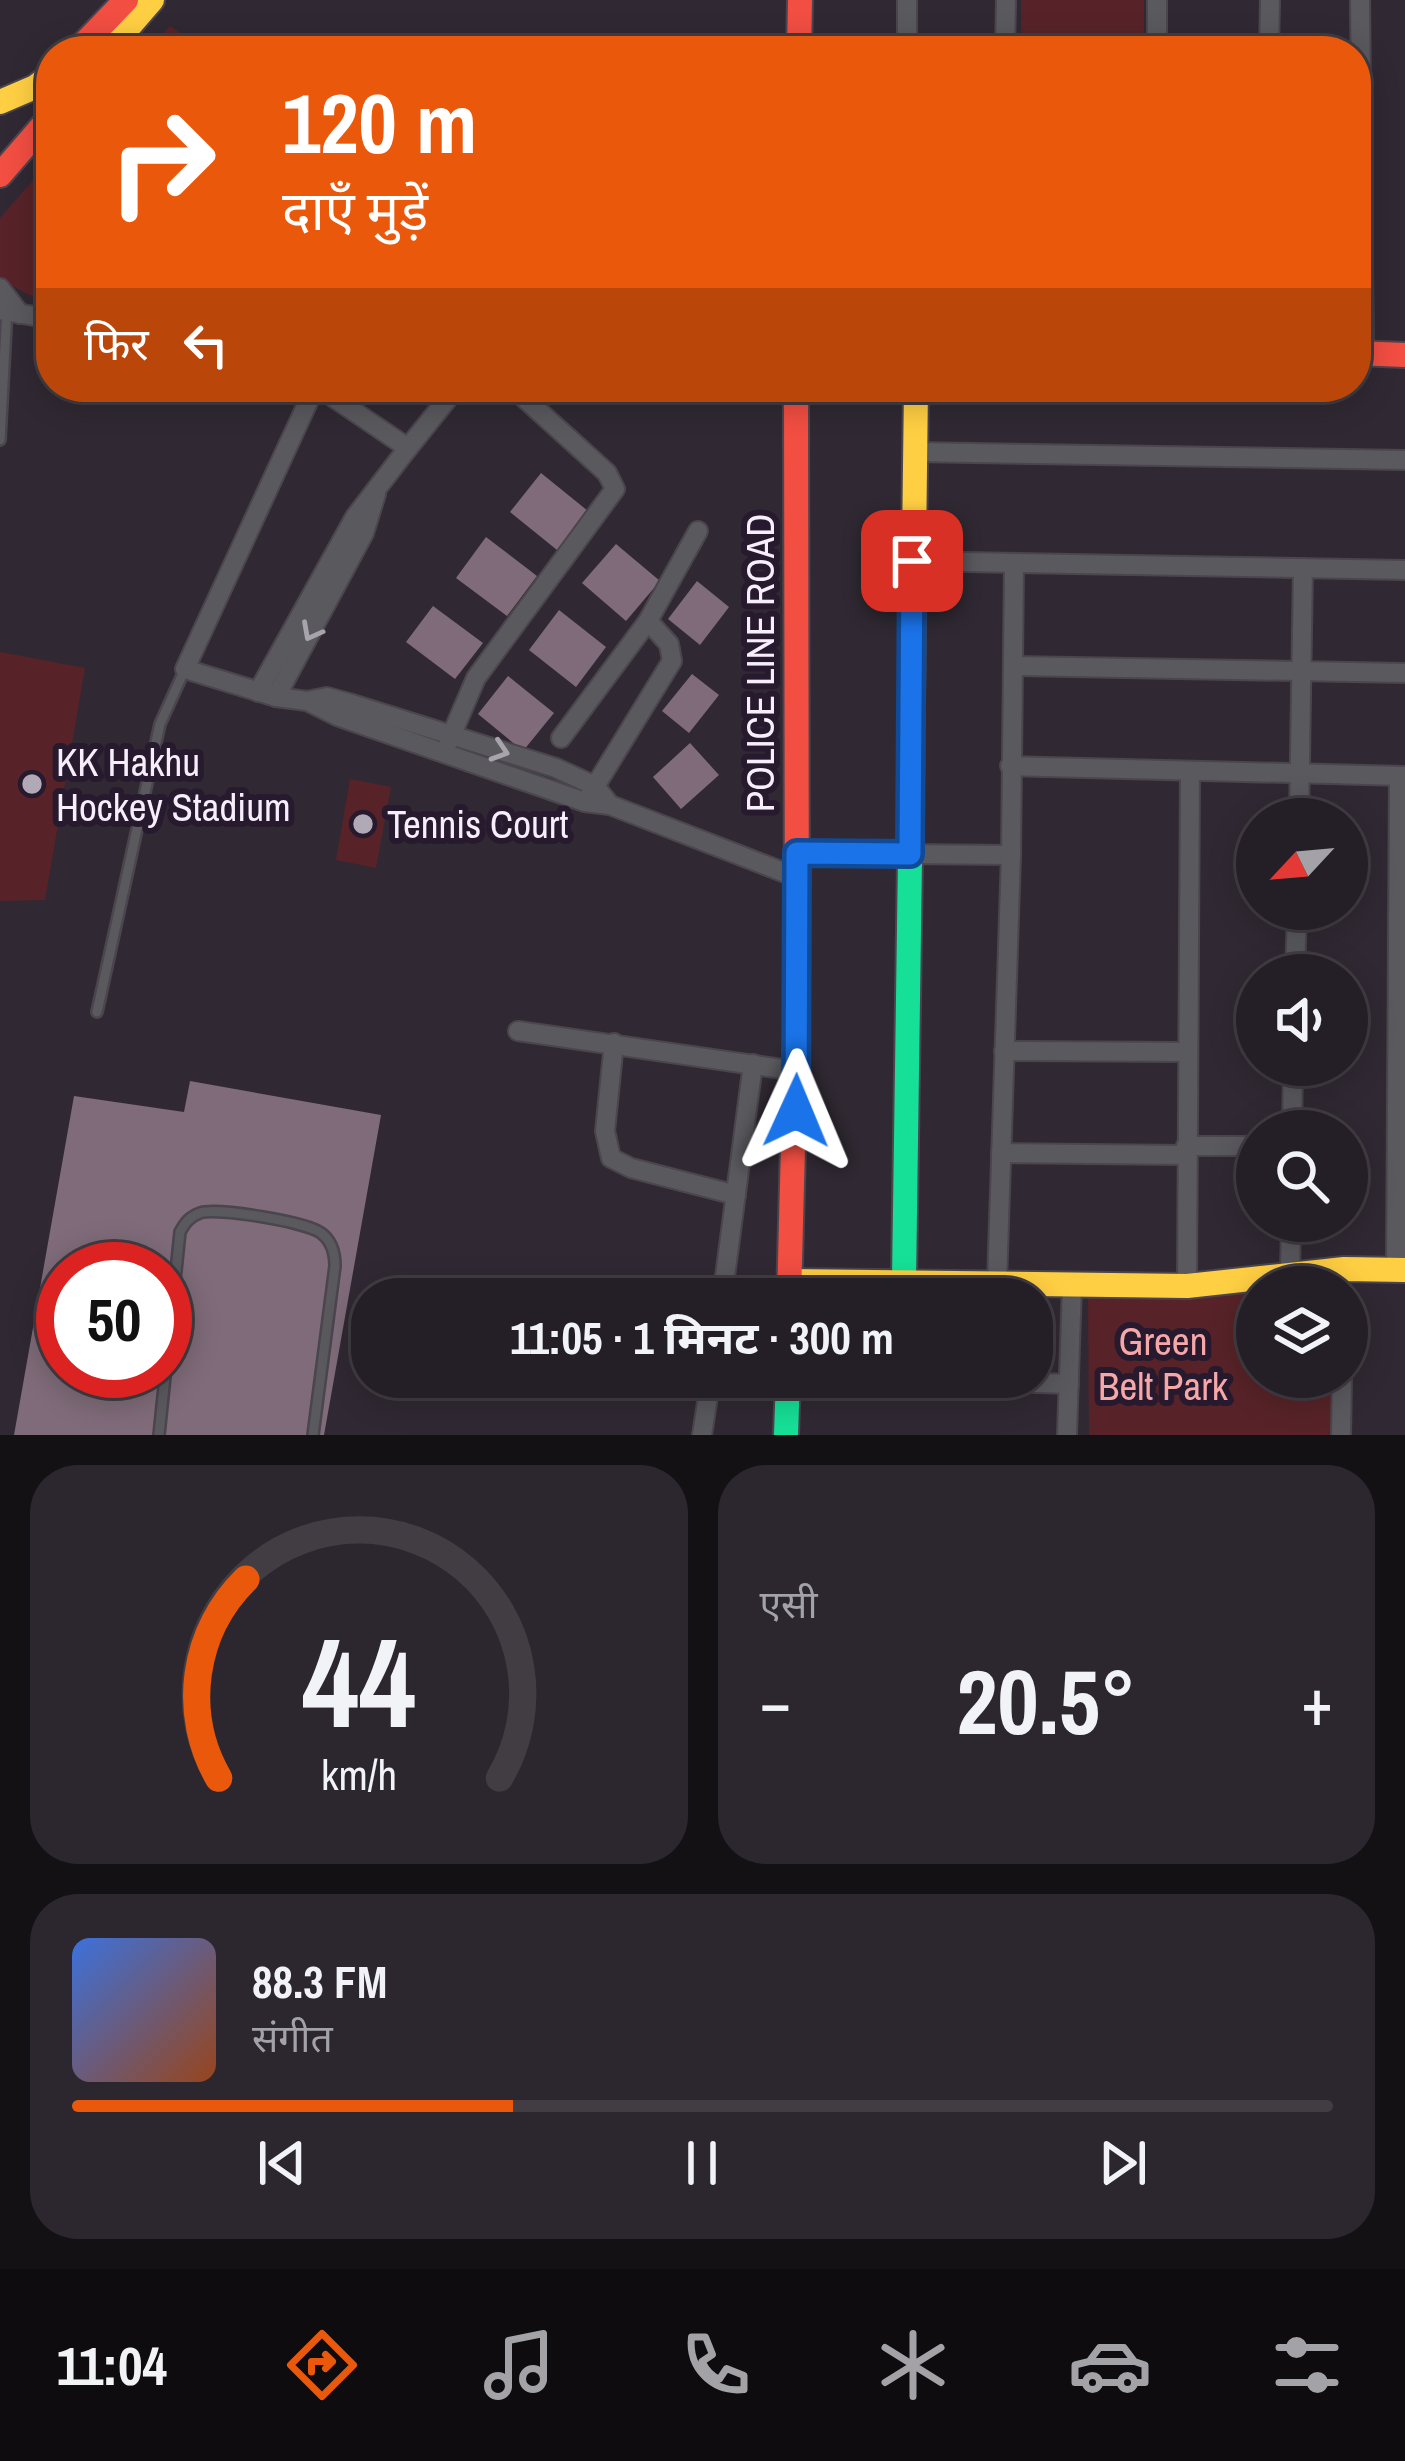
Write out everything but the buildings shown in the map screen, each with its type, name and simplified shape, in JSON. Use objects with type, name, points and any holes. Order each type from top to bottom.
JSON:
[{"type":"street","points":[[91,36],[126,0]]},
{"type":"street","points":[[120,36],[152,0]]},
{"type":"street","points":[[799,36],[800,0]]},
{"type":"street","points":[[907,0],[907,36]]},
{"type":"street","points":[[1005,36],[1006,0]]},
{"type":"street","points":[[1156,36],[1157,0]]},
{"type":"street","points":[[1269,36],[1270,0]]},
{"type":"street","points":[[1360,0],[1360,36]]},
{"type":"street","points":[[0,102],[36,86]]},
{"type":"street","points":[[0,175],[36,133]]},
{"type":"street","points":[[7,304],[36,314]]},
{"type":"street","points":[[1371,353],[1405,355]]},
{"type":"street","points":[[309,402],[184,669],[267,694],[307,700],[337,716],[449,744],[610,805],[796,865],[910,854],[1011,855]]},
{"type":"street","points":[[339,402],[408,448]]},
{"type":"street","points":[[267,694],[355,517],[445,402]]},
{"type":"street","points":[[449,744],[476,679],[615,489],[607,473],[529,402]]},
{"type":"street","name":"POLICE LINE ROAD","points":[[789,1278],[796,1071],[796,402]]},
{"type":"street","points":[[904,1278],[915,402]]},
{"type":"street","points":[[913,452],[1405,460]]},
{"type":"street","points":[[561,739],[648,621],[698,531]]},
{"type":"street","points":[[912,561],[1405,570]]},
{"type":"street","points":[[997,1278],[1011,855],[1014,563]]},
{"type":"street","points":[[1299,798],[1303,568]]},
{"type":"street","points":[[590,794],[672,662],[669,644],[648,621]]},
{"type":"street","points":[[1013,666],[1405,673]]},
{"type":"street","points":[[1010,766],[1402,776],[1400,1269],[1368,1274]]},
{"type":"street","points":[[1187,1286],[1190,771]]},
{"type":"street","points":[[518,1031],[796,1071]]},
{"type":"street","points":[[614,1043],[605,1130],[611,1158],[631,1168],[736,1195]]},
{"type":"street","points":[[1004,1051],[1188,1052]]},
{"type":"street","points":[[725,1278],[753,1064]]},
{"type":"street","points":[[1001,1153],[1236,1147]]},
{"type":"street","points":[[1053,1284],[1187,1286],[1236,1281]]},
{"type":"street","points":[[1067,1435],[1072,1284]]},
{"type":"street","points":[[1053,1383],[1069,1384]]},
{"type":"street","points":[[702,1435],[707,1398]]},
{"type":"street","points":[[786,1435],[787,1398]]},
{"type":"street","points":[[1341,1435],[1342,1398]]},
{"type":"lane","points":[[0,440],[7,304]]},
{"type":"lane","points":[[97,1012],[160,724],[184,669]]},
{"type":"lane","points":[[159,1435],[180,1232],[187,1220],[210,1211],[297,1224],[322,1233],[331,1244],[335,1266],[313,1435]]},
{"type":"green space","points":[[1021,0],[1144,0],[1144,36],[1021,36]]},
{"type":"green space","points":[[170,26],[184,36],[161,36]]},
{"type":"green space","points":[[36,177],[36,296],[0,279],[0,218]]},
{"type":"green space","name":"KK Hakhu Hockey Stadium","points":[[0,652],[85,668],[45,900],[0,901]]},
{"type":"green space","name":"Tennis Court","points":[[350,779],[391,787],[376,868],[336,860]]},
{"type":"green space","name":"Green Belt Park","points":[[1088,1288],[1236,1289],[1236,1398],[1335,1398],[1334,1435],[1089,1435]]},
{"type":"traffic: fast","points":[[904,1278],[911,788]]},
{"type":"traffic: fast","points":[[786,1435],[787,1398]]},
{"type":"traffic: slow","points":[[121,36],[152,0]]},
{"type":"traffic: slow","points":[[0,102],[36,86]]},
{"type":"traffic: slow","points":[[911,788],[916,402]]},
{"type":"traffic: slow","points":[[1053,1284],[1187,1286],[1344,1269],[1405,1270]]},
{"type":"traffic: jam","points":[[91,36],[126,0]]},
{"type":"traffic: jam","points":[[799,36],[800,0]]},
{"type":"traffic: jam","points":[[0,175],[36,133]]},
{"type":"traffic: jam","points":[[1371,354],[1405,355]]},
{"type":"traffic: jam","points":[[790,1278],[797,995],[796,402]]},
{"type":"place","name":"KK Hakhu Hockey Stadium","points":[[32,784]]},
{"type":"place","name":"Tennis Court","points":[[363,824]]},
{"type":"route","points":[[796,1111],[797,853],[910,854],[912,561]]}]
